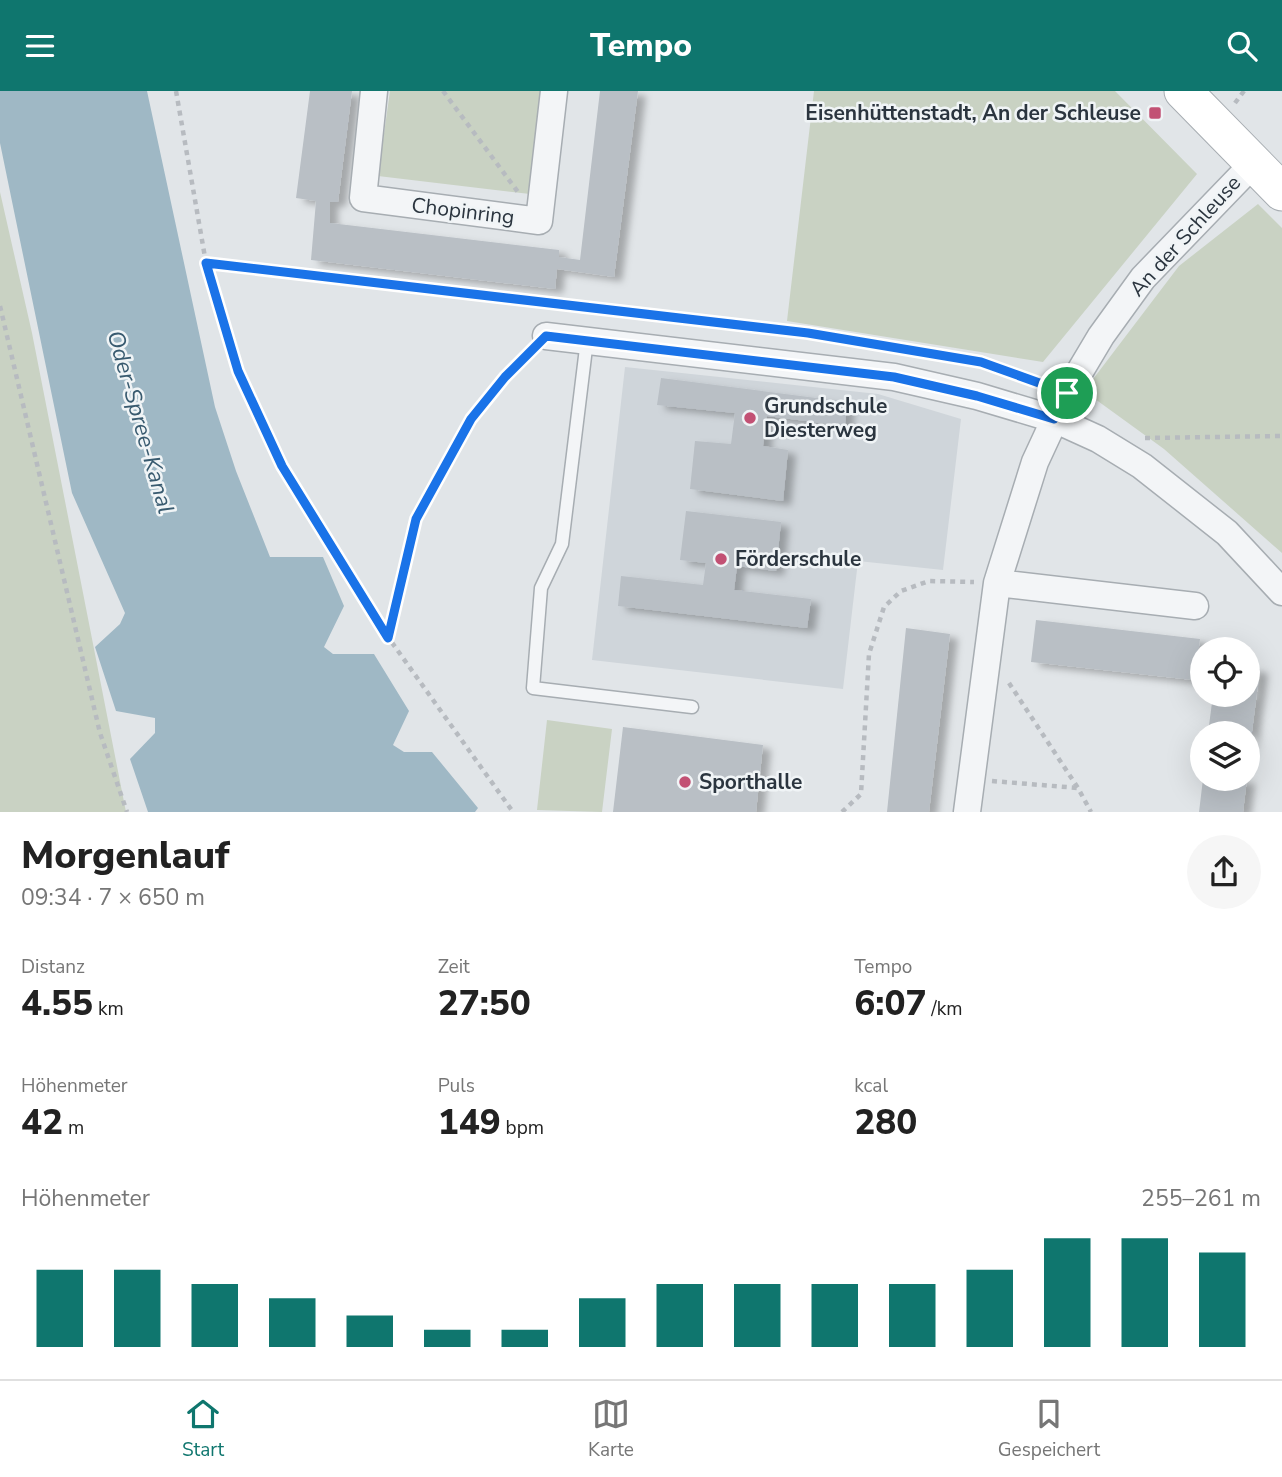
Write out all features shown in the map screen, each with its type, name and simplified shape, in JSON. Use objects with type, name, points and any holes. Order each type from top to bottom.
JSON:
[{"type":"street","name":"Chopinring","points":[[374,91],[363,198],[539,221],[554,91]]},
{"type":"street","points":[[1184,91],[1282,192]]},
{"type":"street","name":"An der Schleuse","points":[[967,812],[997,583],[1035,462],[1054,419],[1101,336],[1143,278],[1254,163]]},
{"type":"street","points":[[546,336],[894,377],[977,396],[1054,419],[1098,439],[1142,466],[1227,533],[1282,592]]},
{"type":"street","points":[[997,583],[1195,606]]},
{"type":"lane","points":[[587,340],[562,544],[541,588],[533,688],[692,707]]},
{"type":"path","points":[[176,91],[206,263],[238,371],[282,466],[388,638],[513,812]]},
{"type":"path","points":[[443,91],[539,221]]},
{"type":"path","points":[[1234,104],[1244,91]]},
{"type":"path","points":[[206,263],[808,333],[981,362],[1067,393]]},
{"type":"path","points":[[0,306],[100,733],[127,812]]},
{"type":"path","points":[[388,638],[416,519],[471,419],[505,377],[546,336]]},
{"type":"path","points":[[1098,439],[1282,436]]},
{"type":"path","points":[[842,812],[861,794],[869,654],[884,607],[901,591],[929,581],[997,583]]},
{"type":"path","points":[[988,652],[1091,812]]},
{"type":"path","points":[[970,780],[1078,788]]},
{"type":"shaded area","points":[[625,367],[878,394],[961,419],[943,570],[858,561],[843,689],[592,660]]},
{"type":"green space","points":[[390,91],[541,91],[530,194],[378,176]]},
{"type":"green space","points":[[814,91],[1115,91],[1197,174],[1043,362],[787,321]]},
{"type":"green space","points":[[0,192],[32,333],[126,812],[0,812]]},
{"type":"green space","points":[[1258,204],[1282,228],[1282,553],[1164,449],[1084,391],[1179,266]]},
{"type":"green space","points":[[547,720],[612,729],[602,812],[537,810]]},
{"type":"water","name":"Oder-Spree-Kanal","points":[[0,91],[147,91],[215,407],[236,471],[270,557],[323,557],[344,606],[324,647],[333,654],[374,654],[409,711],[393,745],[404,752],[432,752],[478,808],[475,812],[148,812],[130,759],[155,733],[155,718],[116,711],[95,647],[120,624],[125,613],[72,493],[0,143]]},
{"type":"building","points":[[310,91],[352,91],[338,202],[330,202],[330,223],[559,250],[559,257],[580,260],[600,91],[638,91],[614,277],[557,269],[555,289],[311,260],[316,201],[296,198]]},
{"type":"building","points":[[661,378],[847,402],[845,426],[767,416],[763,446],[788,450],[783,501],[690,489],[695,441],[731,444],[735,413],[657,405]]},
{"type":"building","points":[[686,511],[781,522],[776,571],[737,566],[734,590],[811,599],[807,628],[618,606],[621,576],[703,585],[706,563],[680,560]]},
{"type":"building","points":[[1036,620],[1190,638],[1190,680],[1031,662]]},
{"type":"building","points":[[906,628],[950,634],[929,812],[887,812]]},
{"type":"building","points":[[1211,707],[1255,707],[1253,721],[1210,721]]},
{"type":"building","points":[[623,727],[763,745],[756,812],[613,812]]},
{"type":"building","points":[[1202,791],[1246,791],[1243,812],[1199,812]]},
{"type":"place","name":"Eisenhüttenstadt, An der Schleuse","points":[[1155,113]]},
{"type":"place","name":"Grundschule Diesterweg","points":[[750,418]]},
{"type":"place","name":"Förderschule","points":[[721,559]]},
{"type":"place","name":"Sporthalle","points":[[685,782]]},
{"type":"route","points":[[206,263],[808,333],[981,362],[1067,393],[1054,419],[977,396],[894,377],[546,336],[505,377],[471,419],[416,519],[388,638],[282,466],[238,371],[206,263]]}]
